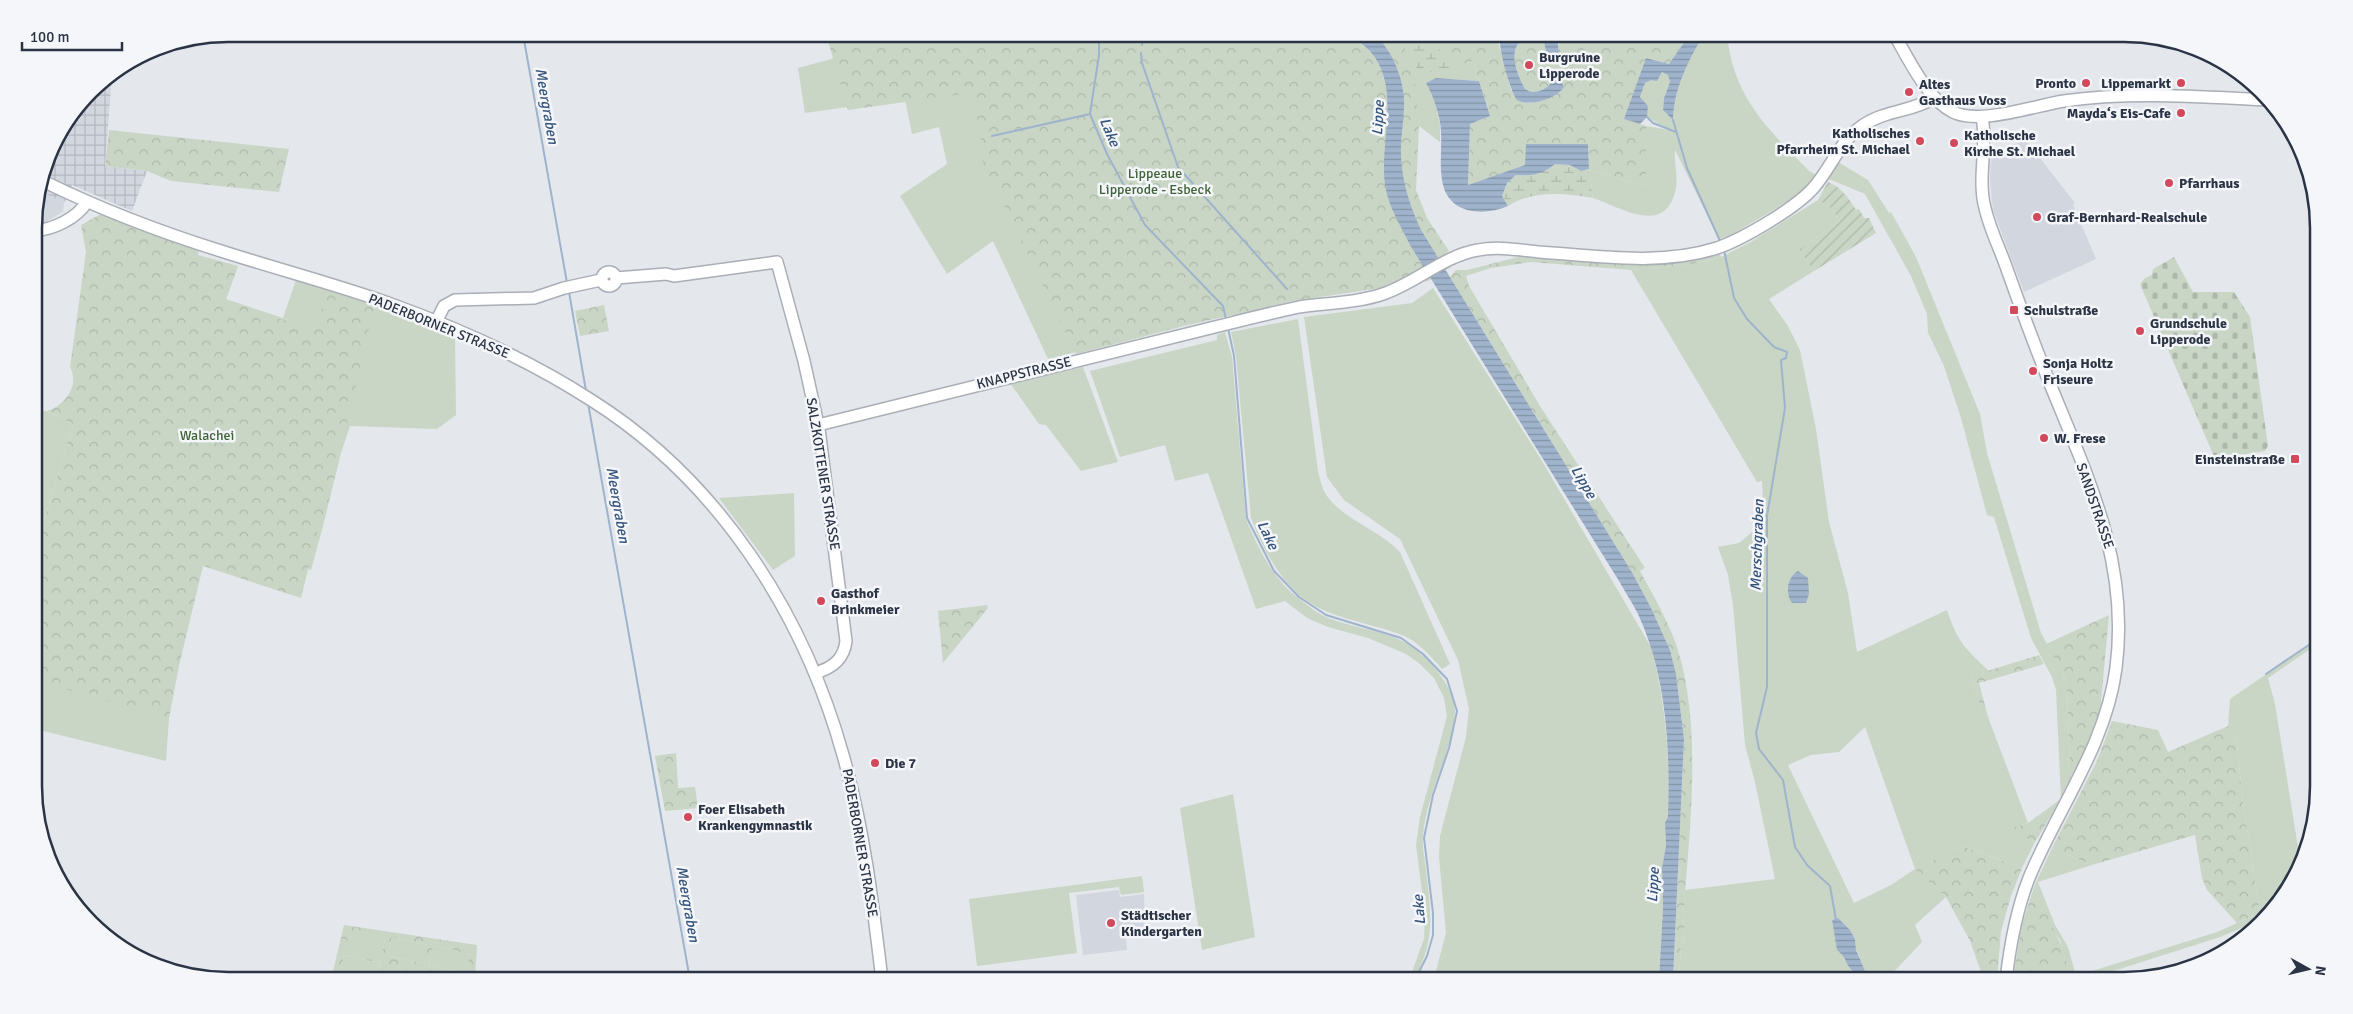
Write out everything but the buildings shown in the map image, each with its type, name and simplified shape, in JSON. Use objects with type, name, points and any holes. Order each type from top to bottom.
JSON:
[{"type":"main road","points":[[1899,42],[1934,98],[1954,112],[1966,117],[1982,117],[2040,105],[2102,96],[2258,100]]},
{"type":"main road","name":"KNAPPSTRASSE","points":[[818,425],[1299,307],[1366,298],[1403,286],[1450,259],[1467,252],[1489,249],[1618,257],[1692,254],[1718,247],[1730,242],[1800,201],[1821,179],[1838,150],[1851,134],[1863,125],[1897,111],[1923,105],[1934,98]]},
{"type":"main road","name":"SANDSTRASSE","points":[[1982,117],[1982,186],[1984,207],[2020,309],[2098,506],[2113,560],[2118,600],[2116,667],[2106,714],[2085,766],[2029,878],[2012,932],[2007,972]]},
{"type":"main road","name":"PADERBORNER STRASSE","points":[[48,183],[91,204],[217,250],[346,289],[436,322],[512,355],[588,398],[654,447],[709,502],[741,541],[773,589],[794,626],[816,673],[838,737],[856,807],[868,872],[881,972]]},
{"type":"main road","points":[[42,229],[59,225],[91,204]]},
{"type":"main road","name":"SALZKOTTENER STRASSE","points":[[436,322],[444,306],[455,300],[534,298],[568,287],[601,280],[604,285],[609,286],[614,284],[616,278],[666,274],[674,276],[777,262],[804,361],[818,425],[846,641],[841,658],[830,667],[816,673]]},
{"type":"shaded area","points":[[111,84],[105,166],[147,171],[132,211],[72,185],[64,203],[46,193],[52,169],[67,135],[81,115]]},
{"type":"shaded area","name":"Graf-Bernhard-Realschule","points":[[2026,140],[2075,203],[2073,205],[2096,259],[2024,292],[1993,210],[1990,180],[1991,153]]},
{"type":"shaded area","points":[[46,193],[64,203],[63,212],[42,224]]},
{"type":"shaded area","points":[[1119,890],[1120,897],[1144,894],[1145,928],[1125,930],[1127,950],[1083,955],[1076,895]]},
{"type":"green space","name":"Lippeaue Lipperode - Esbeck","points":[[828,42],[1500,42],[1511,90],[1521,102],[1530,103],[1547,99],[1560,80],[1553,79],[1548,86],[1537,92],[1525,89],[1514,60],[1514,51],[1522,42],[1544,42],[1547,56],[1559,60],[1559,42],[1684,42],[1669,64],[1646,58],[1625,119],[1646,126],[1646,187],[1589,169],[1588,144],[1468,185],[1470,124],[1490,116],[1473,61],[1453,67],[1453,70],[1414,70],[1419,126],[1416,190],[1427,218],[1449,251],[1443,255],[1451,267],[1428,281],[1293,301],[1184,326],[1076,354],[976,148],[983,146],[970,93],[848,110]]},
{"type":"green space","name":"Lippeaue Lipperode - Esbeck","points":[[1178,42],[1346,42],[1221,316],[1048,359],[993,241],[947,274],[900,196],[947,164],[939,127],[912,134],[905,99],[805,113],[798,68],[835,58]]},
{"type":"green space","points":[[1401,42],[1435,42],[1452,67],[1453,72],[1419,72]]},
{"type":"green space","points":[[1699,42],[1728,42],[1736,75],[1754,109],[1778,139],[1808,170],[1816,175],[1800,194],[1731,235],[1719,239],[1675,150],[1676,188],[1671,203],[1663,212],[1653,216],[1641,215],[1593,198],[1589,169],[1646,187],[1646,126],[1669,130],[1647,117],[1648,106],[1640,98],[1645,83],[1662,72],[1668,74],[1670,82],[1664,98],[1663,110],[1673,119],[1676,96],[1682,74]]},
{"type":"green space","points":[[1473,61],[1479,81],[1436,78],[1433,94],[1440,124],[1440,142],[1419,126],[1413,70],[1452,70],[1452,67]]},
{"type":"green space","points":[[109,130],[289,149],[279,192],[171,181],[147,171],[105,166]]},
{"type":"green space","points":[[1838,162],[1868,180],[1889,213],[1891,212],[1916,257],[1980,414],[1987,453],[2041,633],[2063,673],[2067,688],[2070,768],[2076,771],[2061,799],[2056,690],[2052,677],[2031,638],[1994,517],[1987,515],[1961,418],[1944,366],[1928,333],[1927,314],[1911,276],[1865,194],[1829,179]]},
{"type":"green space","points":[[1555,164],[1570,165],[1581,171],[1589,169],[1593,198],[1560,194],[1538,195],[1528,197],[1508,206],[1502,196],[1507,183],[1516,175],[1537,174]]},
{"type":"green space","points":[[1828,182],[1844,193],[1856,210],[1859,209],[1864,218],[1869,218],[1876,233],[1814,271],[1799,250],[1840,221],[1829,206],[1818,200]]},
{"type":"green space","points":[[1818,200],[1829,206],[1840,221],[1799,250],[1814,271],[1769,299],[1788,326],[1800,350],[1816,429],[1829,522],[1848,593],[1857,652],[1947,610],[1963,644],[1989,671],[1971,676],[1982,711],[1988,717],[2028,823],[2006,830],[2035,842],[2022,868],[1962,846],[1916,869],[1946,897],[1915,925],[1922,942],[1894,972],[1866,972],[1856,949],[1855,939],[1850,930],[1837,918],[1832,920],[1841,954],[1845,956],[1849,968],[1854,972],[1679,972],[1681,944],[1685,935],[1683,918],[1685,890],[1775,879],[1755,782],[1745,745],[1733,605],[1728,575],[1718,547],[1739,543],[1764,522],[1762,481],[1757,482],[1631,270],[1694,264],[1721,257],[1749,243]],"holes":[[[1865,727],[1915,869],[1891,885],[1854,903],[1788,765],[1811,755],[1839,752]]]},
{"type":"green space","name":"Walachei","points":[[101,214],[199,249],[198,255],[238,266],[226,300],[314,331],[328,292],[374,307],[347,424],[343,427],[337,451],[341,453],[322,530],[318,529],[301,598],[203,566],[179,666],[169,718],[42,683],[42,528],[73,424],[47,411],[60,404],[72,388],[73,374],[70,367],[86,252],[81,225]]},
{"type":"green space","points":[[1719,251],[1721,257],[1694,264],[1631,270],[1531,262],[1491,268],[1466,276],[1469,286],[1540,406],[1645,568],[1640,571],[1668,624],[1677,646],[1687,688],[1691,720],[1692,753],[1692,787],[1683,918],[1685,935],[1681,944],[1679,972],[1673,972],[1684,739],[1676,674],[1670,650],[1633,574],[1450,277],[1456,270],[1467,270],[1518,257]]},
{"type":"green space","points":[[2174,257],[2193,292],[2234,292],[2250,317],[2268,446],[2265,451],[2215,459],[2140,284],[2145,278],[2152,275],[2153,269]]},
{"type":"green space","points":[[296,280],[373,305],[455,336],[456,415],[437,429],[350,426],[341,453],[273,430],[254,508],[322,530],[311,570],[187,529],[186,286],[283,318]]},
{"type":"green space","points":[[1433,288],[1539,456],[1651,647],[1666,731],[1668,773],[1668,816],[1665,823],[1666,845],[1662,868],[1663,907],[1659,972],[1435,972],[1446,933],[1439,857],[1440,836],[1466,737],[1469,709],[1458,660],[1400,539],[1344,500],[1327,477],[1304,317],[1412,303]]},
{"type":"green space","points":[[604,305],[609,331],[580,336],[575,311]]},
{"type":"green space","points":[[1298,319],[1318,471],[1322,487],[1327,496],[1342,511],[1382,537],[1400,552],[1450,664],[1442,669],[1424,650],[1408,638],[1322,610],[1299,595],[1277,569],[1255,528],[1251,518],[1236,357],[1231,332]]},
{"type":"green space","points":[[1225,332],[1232,357],[1246,519],[1267,563],[1290,591],[1321,614],[1337,621],[1392,637],[1409,645],[1428,660],[1444,680],[1454,702],[1453,728],[1425,820],[1423,845],[1430,926],[1426,952],[1418,972],[1412,972],[1424,939],[1425,915],[1416,845],[1420,817],[1447,716],[1444,698],[1434,678],[1420,664],[1406,654],[1368,638],[1328,627],[1307,618],[1285,601],[1256,609],[1208,473],[1175,481],[1165,445],[1120,457],[1090,371],[1217,340],[1217,335]]},
{"type":"green space","points":[[1083,367],[1118,462],[1081,471],[1046,425],[1039,424],[1010,383]]},
{"type":"green space","points":[[42,411],[47,411],[73,424],[42,528]]},
{"type":"green space","points":[[794,493],[795,556],[773,570],[719,498]]},
{"type":"green space","points":[[987,605],[988,608],[943,663],[938,611]]},
{"type":"green space","points":[[2109,615],[2100,712],[2076,771],[2070,769],[2067,688],[2063,673],[2046,644]]},
{"type":"green space","points":[[2310,644],[2310,649],[2268,678],[2275,704],[2299,851],[2286,879],[2260,913],[2242,795],[2236,733],[2228,726],[2230,699]]},
{"type":"green space","points":[[2039,655],[2044,664],[1979,683],[1988,717],[1982,711],[1971,676]]},
{"type":"green space","points":[[42,677],[169,718],[166,761],[42,731]]},
{"type":"green space","points":[[2112,721],[2158,730],[2168,752],[2228,726],[2236,733],[2242,795],[2259,913],[2237,923],[2207,890],[2202,878],[2195,835],[2092,865],[2052,848],[2097,761]]},
{"type":"green space","points":[[676,753],[678,788],[695,787],[698,808],[665,811],[655,756]]},
{"type":"green space","points":[[1233,794],[1255,937],[1202,950],[1180,808]]},
{"type":"green space","points":[[2061,799],[2035,842],[2005,830],[2028,823]]},
{"type":"green space","points":[[1962,846],[2022,868],[2011,896],[2001,931],[1998,972],[1981,972],[1970,941],[1946,897],[1915,869]]},
{"type":"green space","points":[[2052,848],[2092,865],[2038,882],[2055,925],[2068,947],[2075,972],[2069,972],[2060,940],[2051,927],[2034,887]]},
{"type":"green space","points":[[1142,876],[1144,892],[1121,895],[1119,887],[1069,893],[1077,953],[977,966],[969,899]]},
{"type":"green space","points":[[2034,887],[2063,949],[2069,972],[2014,972],[2021,928]]},
{"type":"green space","points":[[2259,913],[2246,926],[2220,937],[2110,972],[2089,972],[2217,932]]},
{"type":"green space","points":[[344,925],[477,945],[475,972],[465,972],[470,954],[433,946],[429,965],[460,972],[417,972],[408,970],[408,972],[378,972],[380,963],[344,955],[340,972],[333,972]],"holes":[[[349,933],[385,940],[381,959],[345,952]],[[392,937],[428,945],[424,964],[388,956]]]},
{"type":"green space","points":[[349,932],[385,940],[381,960],[344,952]]},
{"type":"green space","points":[[392,937],[429,945],[424,964],[388,956]]},
{"type":"green space","points":[[433,946],[470,954],[465,972],[429,965]]},
{"type":"green space","points":[[344,955],[380,963],[378,972],[340,972]]},
{"type":"water","points":[[1359,42],[1382,42],[1392,58],[1400,77],[1404,96],[1401,150],[1403,175],[1410,203],[1421,230],[1633,574],[1670,650],[1676,674],[1684,739],[1673,972],[1659,972],[1663,907],[1662,868],[1666,845],[1665,823],[1668,816],[1668,764],[1665,713],[1661,687],[1648,638],[1638,614],[1619,581],[1410,245],[1395,216],[1385,185],[1387,98],[1385,81],[1380,65],[1370,51]]},
{"type":"water","points":[[1500,42],[1524,42],[1518,44],[1514,55],[1518,73],[1525,89],[1537,92],[1548,86],[1553,79],[1560,79],[1564,87],[1555,95],[1542,101],[1529,103],[1517,100],[1508,79]]},
{"type":"water","points":[[1544,42],[1558,42],[1559,52],[1557,63],[1551,63],[1547,56]]},
{"type":"water","points":[[1684,42],[1700,42],[1679,86],[1673,120],[1663,110],[1664,98],[1670,82],[1668,75],[1662,72],[1657,81],[1651,80],[1645,83],[1640,97],[1648,106],[1647,117],[1640,124],[1624,119],[1646,58],[1669,64]]},
{"type":"water","points":[[1436,78],[1479,81],[1490,116],[1470,124],[1468,185],[1525,165],[1526,144],[1588,144],[1589,169],[1581,171],[1570,165],[1555,164],[1537,174],[1516,175],[1507,183],[1502,196],[1508,206],[1477,212],[1458,206],[1445,191],[1442,180],[1440,122],[1431,92],[1426,83]]},
{"type":"water","points":[[1798,571],[1808,578],[1809,594],[1806,603],[1792,603],[1788,595],[1789,581]]},
{"type":"water","points":[[1838,918],[1850,930],[1855,939],[1856,950],[1866,972],[1854,972],[1837,950],[1832,920]]},
{"type":"waterway","name":"Meergraben","points":[[524,42],[567,283]]},
{"type":"waterway","name":"Lake","points":[[1099,42],[1099,55],[1090,114],[1107,154],[1145,225],[1223,306],[1226,319]]},
{"type":"waterway","points":[[1141,53],[1142,63],[1178,167],[1287,289]]},
{"type":"waterway","points":[[992,136],[1090,114]]},
{"type":"waterway","points":[[1647,117],[1653,123],[1676,132]]},
{"type":"waterway","name":"Merschgraben","points":[[1673,120],[1687,168],[1720,241]]},
{"type":"waterway","name":"Merschgraben","points":[[1724,250],[1734,298],[1747,319],[1774,347],[1787,352],[1786,358],[1781,360],[1785,408],[1767,516],[1767,687],[1756,733],[1759,749],[1783,780],[1795,847],[1807,865],[1830,886],[1836,920]]},
{"type":"waterway","name":"Meergraben","points":[[569,292],[586,391]]},
{"type":"waterway","name":"Lake","points":[[1228,328],[1234,356],[1247,518],[1274,571],[1299,597],[1326,615],[1401,638],[1423,654],[1447,679],[1457,711],[1449,748],[1433,795],[1424,838],[1433,913],[1433,935],[1427,956],[1419,972]]},
{"type":"waterway","name":"Meergraben","points":[[588,403],[689,972]]},
{"type":"waterway","points":[[2266,674],[2310,644]]},
{"type":"place","name":"Burgruine Lipperode","points":[[1529,65]]},
{"type":"place","name":"Pronto","points":[[2086,83]]},
{"type":"place","name":"Lippemarkt","points":[[2181,83]]},
{"type":"place","name":"Altes Gasthaus Voss","points":[[1909,92]]},
{"type":"place","name":"Mayda‘s Eis-Cafe","points":[[2181,113]]},
{"type":"place","name":"Katholisches Pfarrheim St. Michael","points":[[1920,141]]},
{"type":"place","name":"Katholische Kirche St. Michael","points":[[1954,143]]},
{"type":"place","name":"Pfarrhaus","points":[[2169,183]]},
{"type":"place","name":"Graf-Bernhard-Realschule","points":[[2037,217]]},
{"type":"place","name":"Schulstraße","points":[[2014,310]]},
{"type":"place","name":"Grundschule Lipperode","points":[[2140,331]]},
{"type":"place","name":"Sonja Holtz Friseure","points":[[2033,371]]},
{"type":"place","name":"W. Frese","points":[[2044,438]]},
{"type":"place","name":"Einsteinstraße","points":[[2295,459]]},
{"type":"place","name":"Gasthof Brinkmeier","points":[[821,601]]},
{"type":"place","name":"Die 7","points":[[875,763]]},
{"type":"place","name":"Foer Elisabeth Krankengymnastik","points":[[688,817]]},
{"type":"place","name":"Städtischer Kindergarten","points":[[1111,923]]},
{"type":"water label","name":"Lippe","points":[[1378,118]]},
{"type":"water label","name":"Lippe","points":[[1584,482]]},
{"type":"water label","name":"Lippe","points":[[1653,885]]}]
